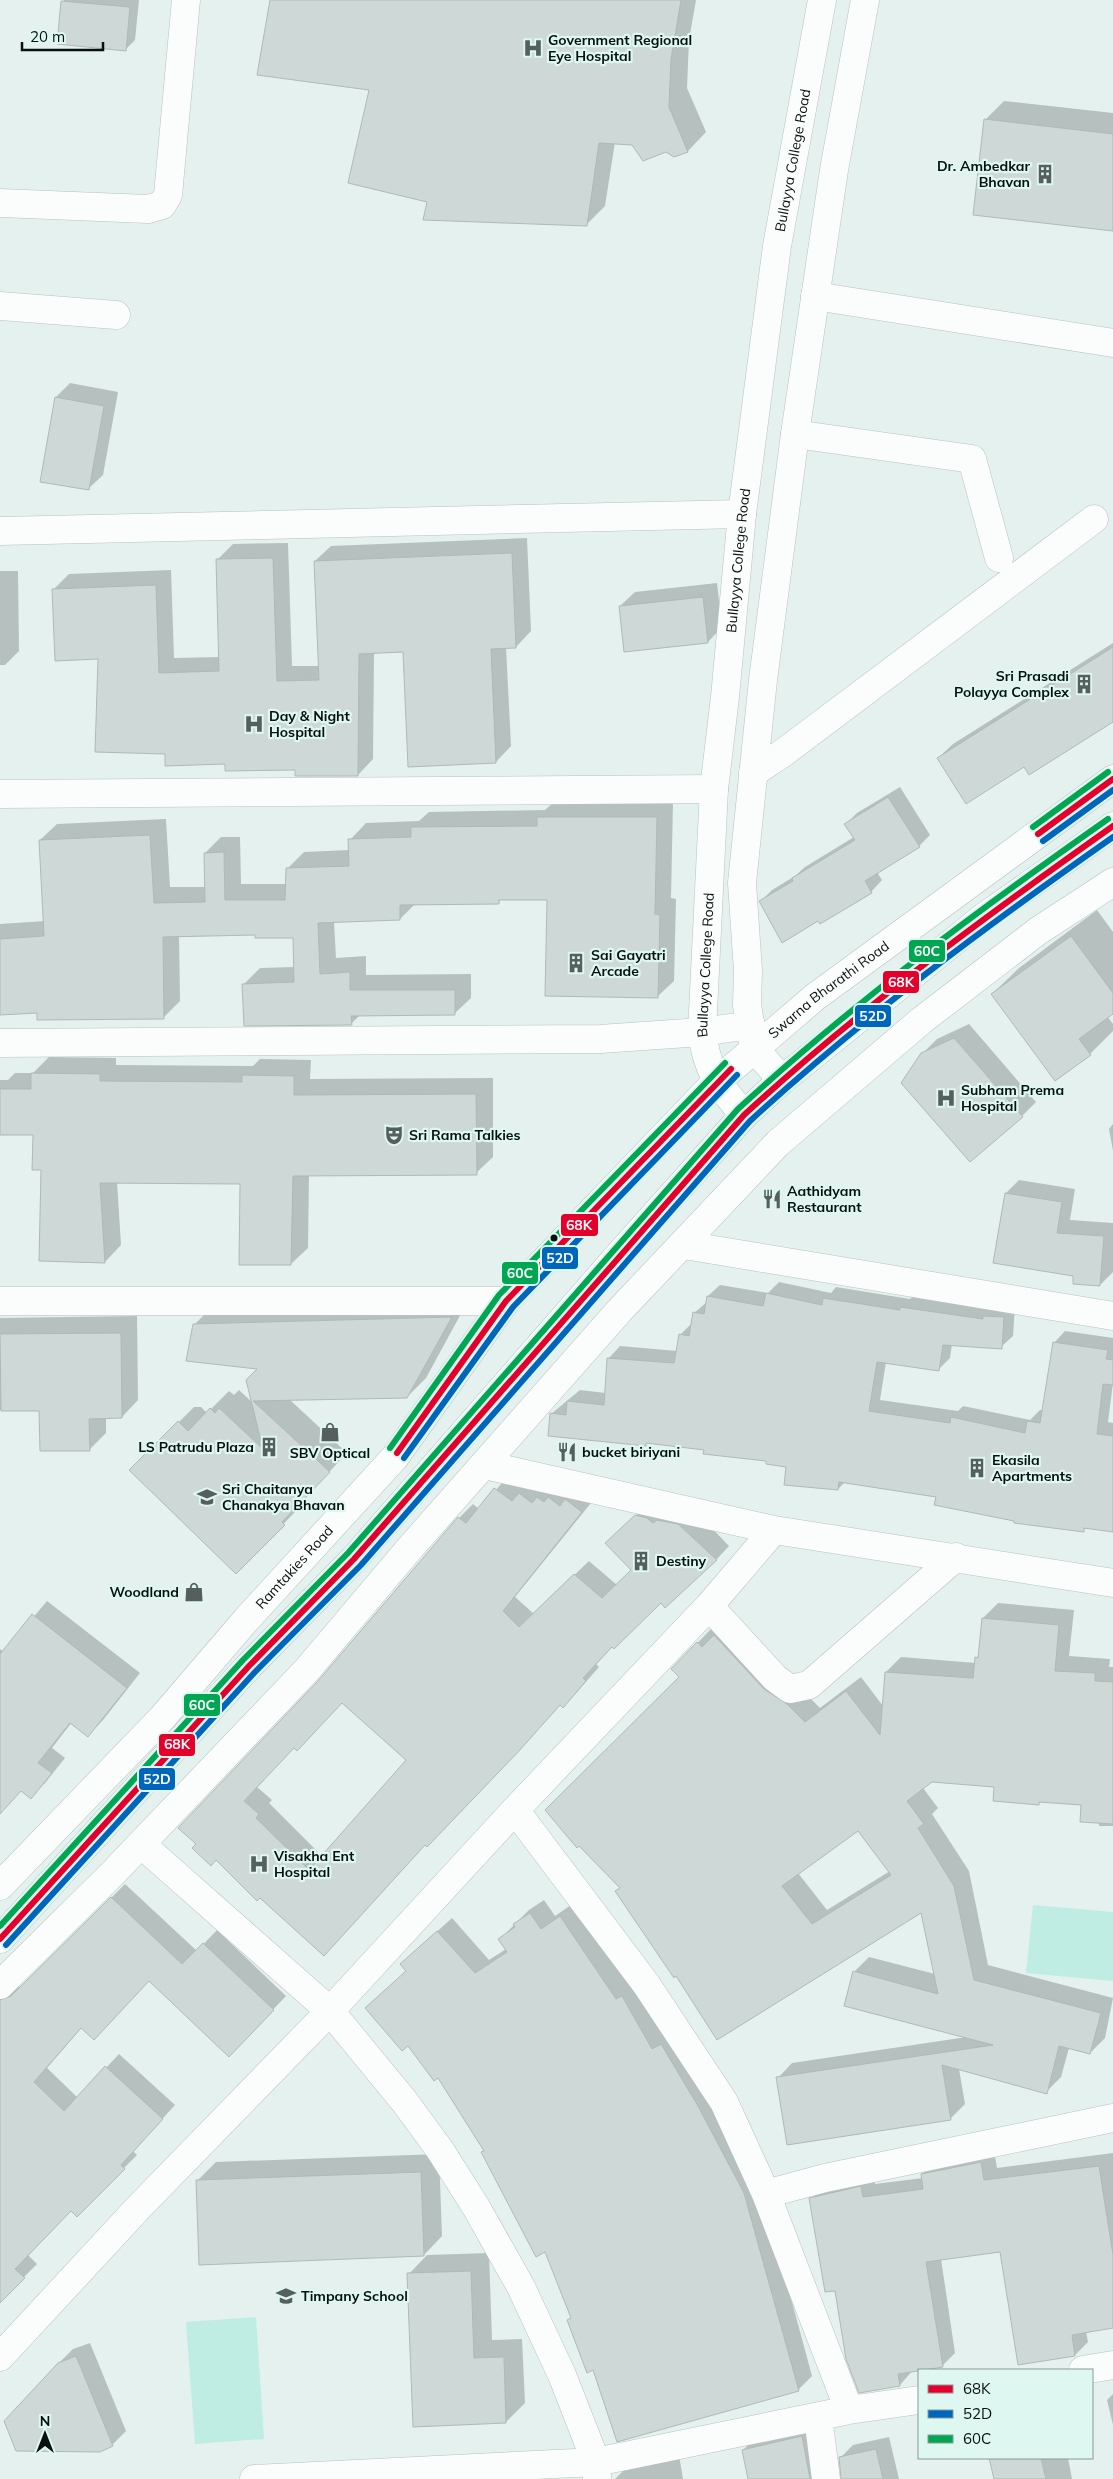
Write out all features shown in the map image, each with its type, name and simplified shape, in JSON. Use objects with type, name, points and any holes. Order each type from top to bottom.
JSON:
[{"type":"street","points":[[0,203],[148,209],[162,205],[168,195],[186,0]]},
{"type":"street","name":"Bullayya College Road","points":[[744,1115],[716,1082],[705,1055],[702,1032],[714,789],[725,697],[742,514],[777,246],[822,0]]},
{"type":"street","points":[[782,1080],[752,1037],[747,1005],[748,971],[742,883],[762,680],[795,434],[834,170],[865,0]]},
{"type":"street","points":[[815,296],[1113,343]]},
{"type":"street","points":[[0,306],[116,315]]},
{"type":"street","points":[[795,434],[972,459],[999,558]]},
{"type":"street","points":[[0,531],[742,514]]},
{"type":"street","points":[[753,773],[783,753],[1094,519]]},
{"type":"street","name":"Swarna Bharathi Road","points":[[716,1082],[752,1037],[815,997],[1113,779]]},
{"type":"street","points":[[0,794],[714,789]]},
{"type":"street","points":[[0,1939],[242,1673],[354,1559],[619,1255],[744,1115],[782,1080],[984,917],[1113,826]]},
{"type":"street","points":[[0,1985],[142,1844],[306,1671],[410,1548],[620,1310],[684,1245],[778,1142],[922,1020],[1038,931],[1113,882]]},
{"type":"street","points":[[0,1043],[600,1039],[702,1032],[752,1037]]},
{"type":"street","name":"Ramtakies Road","points":[[0,1886],[162,1718],[246,1620],[395,1457],[506,1301],[716,1082]]},
{"type":"street","points":[[684,1245],[1113,1316]]},
{"type":"street","points":[[0,1300],[506,1301]]},
{"type":"street","points":[[485,1465],[774,1530],[1113,1583]]},
{"type":"street","points":[[0,2357],[139,2207],[330,2011],[514,1810],[709,1606],[774,1530]]},
{"type":"street","points":[[709,1606],[775,1678],[790,1689],[809,1685],[956,1557]]},
{"type":"street","points":[[514,1810],[646,1984],[724,2102],[766,2194],[849,2410]]},
{"type":"street","points":[[142,1844],[330,2011],[404,2101],[440,2150],[476,2207],[520,2287],[562,2375],[596,2470]]},
{"type":"street","points":[[766,2194],[825,2178],[1113,2118]]},
{"type":"street","points":[[1089,2369],[1113,2365]]},
{"type":"street","points":[[254,2479],[596,2470],[849,2410],[918,2400]]},
{"type":"street","points":[[818,2417],[826,2479]]},
{"type":"green space","points":[[1033,1905],[1113,1912],[1113,1981],[1026,1973]]},
{"type":"green space","points":[[256,2317],[264,2439],[195,2444],[186,2322]]},
{"type":"building","points":[[270,0],[681,0],[671,59],[669,107],[688,152],[674,157],[666,152],[643,161],[632,145],[599,143],[587,226],[423,220],[427,202],[348,183],[369,90],[257,75]]},
{"type":"building","points":[[61,1],[130,7],[126,51],[57,44]]},
{"type":"building","name":"Dr. Ambedkar Bhavan","points":[[984,119],[1113,134],[1113,231],[973,215]]},
{"type":"building","points":[[55,397],[104,406],[89,490],[40,482]]},
{"type":"building","points":[[512,553],[516,648],[491,649],[496,763],[408,767],[403,652],[359,654],[358,776],[295,776],[295,770],[225,771],[225,764],[165,766],[165,754],[95,752],[98,659],[55,661],[52,589],[156,585],[159,673],[219,671],[216,559],[273,558],[277,681],[319,680],[314,561]]},
{"type":"building","points":[[703,597],[708,643],[624,652],[619,606]]},
{"type":"building","name":"Sri Prasadi Polayya Complex","points":[[1113,647],[1113,722],[1029,775],[1024,767],[966,804],[937,758]]},
{"type":"building","points":[[888,797],[920,847],[865,881],[872,893],[820,924],[818,921],[782,943],[759,901],[793,881],[792,878],[855,840],[844,824]]},
{"type":"building","points":[[537,817],[657,817],[655,914],[660,915],[658,998],[545,996],[547,900],[499,900],[499,904],[400,905],[400,920],[318,923],[320,974],[350,972],[350,990],[455,990],[455,1015],[351,1016],[352,1025],[244,1026],[242,984],[294,982],[293,938],[255,938],[255,935],[163,937],[164,1019],[37,1020],[37,1013],[0,1015],[0,939],[44,936],[39,840],[150,835],[154,903],[205,902],[204,853],[224,852],[225,900],[285,900],[286,868],[349,866],[348,839],[411,837],[411,827],[537,826]]},
{"type":"building","points":[[1071,936],[1113,993],[1113,1014],[1079,1039],[1091,1055],[1055,1081],[991,994]]},
{"type":"building","points":[[954,1038],[1023,1117],[970,1162],[901,1083],[921,1053]]},
{"type":"building","points":[[31,1073],[100,1074],[100,1081],[242,1082],[242,1075],[294,1076],[294,1095],[476,1094],[477,1175],[293,1176],[291,1265],[239,1265],[240,1184],[100,1183],[105,1263],[39,1261],[41,1170],[32,1170],[33,1135],[0,1135],[0,1089],[31,1089]]},
{"type":"building","points":[[1005,1193],[1062,1202],[1057,1233],[1104,1236],[1100,1286],[1073,1284],[1073,1276],[993,1263]]},
{"type":"building","points":[[766,1293],[822,1305],[823,1298],[900,1310],[900,1307],[983,1319],[983,1316],[1004,1317],[1002,1349],[943,1345],[939,1371],[877,1362],[869,1411],[950,1423],[951,1417],[1025,1433],[1027,1421],[1040,1423],[1053,1342],[1108,1350],[1106,1359],[1113,1360],[1113,1385],[1103,1384],[1097,1434],[1113,1436],[1113,1532],[1084,1528],[1084,1532],[1014,1523],[1014,1521],[934,1505],[936,1497],[839,1482],[838,1490],[784,1485],[786,1467],[766,1464],[766,1461],[703,1454],[704,1450],[646,1443],[646,1446],[548,1436],[550,1413],[566,1415],[567,1401],[604,1405],[607,1358],[674,1363],[679,1334],[689,1336],[693,1312],[704,1314],[707,1296],[763,1306]]},
{"type":"building","points":[[452,1317],[407,1398],[253,1401],[330,1472],[282,1522],[285,1525],[236,1574],[129,1470],[178,1421],[188,1431],[210,1408],[215,1413],[219,1408],[263,1449],[246,1380],[257,1369],[186,1361],[193,1324]]},
{"type":"building","points":[[121,1333],[122,1418],[89,1419],[90,1451],[40,1451],[39,1411],[1,1411],[0,1334]]},
{"type":"building","points":[[494,1488],[512,1501],[519,1493],[532,1503],[537,1497],[544,1502],[548,1497],[560,1506],[565,1499],[582,1512],[503,1611],[519,1627],[574,1574],[602,1598],[631,1570],[605,1543],[635,1515],[647,1518],[653,1523],[657,1520],[678,1524],[717,1560],[665,1608],[661,1603],[614,1649],[612,1647],[583,1678],[586,1681],[563,1708],[560,1705],[519,1751],[427,1847],[425,1845],[324,1956],[260,1898],[257,1901],[216,1860],[211,1866],[192,1848],[196,1844],[178,1828],[318,1681],[458,1517],[466,1523]],"holes":[[[342,1703],[406,1760],[309,1870],[256,1818],[259,1814],[244,1801],[294,1748],[297,1751]]]},
{"type":"building","points":[[32,1614],[127,1688],[88,1737],[70,1723],[38,1763],[52,1773],[31,1799],[21,1791],[0,1814],[0,1654]]},
{"type":"building","points":[[982,1618],[1059,1625],[1055,1671],[1095,1673],[1095,1681],[1113,1682],[1113,1824],[1080,1822],[1081,1805],[1039,1802],[1039,1805],[993,1801],[994,1787],[932,1782],[907,1801],[924,1824],[918,1828],[954,1886],[974,1980],[1101,2013],[1090,2054],[1059,2046],[1047,2094],[942,2065],[951,2120],[787,2145],[776,2077],[993,2045],[844,2006],[853,1971],[938,1994],[921,1913],[717,2040],[676,1976],[674,1978],[615,1891],[620,1888],[579,1846],[577,1848],[545,1810],[679,1677],[671,1669],[697,1642],[702,1647],[714,1635],[764,1689],[787,1704],[805,1722],[846,1691],[880,1735],[885,1672],[973,1678],[975,1657],[978,1658]],"holes":[[[858,1831],[891,1875],[812,1924],[782,1886]]]},
{"type":"building","points":[[111,1897],[182,1964],[203,1943],[274,2010],[229,2057],[149,1981],[94,2040],[81,2028],[34,2082],[64,2111],[105,2066],[163,2119],[121,2165],[125,2169],[77,2217],[71,2211],[15,2269],[25,2278],[0,2303],[0,2000],[11,1996]]},
{"type":"building","points":[[530,1913],[541,1929],[560,1916],[616,1999],[622,1996],[652,2049],[661,2044],[698,2106],[744,2193],[799,2391],[617,2442],[593,2370],[587,2373],[567,2320],[571,2318],[545,2252],[536,2257],[481,2152],[484,2151],[438,2078],[434,2081],[408,2046],[402,2051],[365,2008],[406,1971],[400,1964],[437,1931],[475,1973],[507,1952],[498,1939],[515,1927],[513,1924]]},
{"type":"building","points":[[981,2162],[984,2180],[1099,2166],[1113,2255],[1113,2328],[1072,2335],[1075,2356],[1018,2365],[1000,2252],[926,2262],[943,2367],[918,2369],[918,2371],[898,2374],[900,2386],[859,2393],[846,2359],[835,2291],[825,2292],[809,2198],[861,2186],[863,2197],[923,2189],[921,2174]]},
{"type":"building","points":[[421,2172],[424,2256],[199,2265],[196,2180]]},
{"type":"building","points":[[471,2271],[474,2358],[504,2357],[506,2423],[413,2427],[407,2273]]},
{"type":"building","points":[[76,2356],[113,2446],[100,2452],[16,2451],[4,2421],[58,2363]]},
{"type":"building","points":[[802,2436],[810,2479],[748,2479],[742,2450]]},
{"type":"building","points":[[876,2449],[883,2479],[841,2479],[839,2457]]},
{"type":"building","points":[[989,2459],[1041,2459],[1046,2479],[994,2479]]},
{"type":"transit line","name":"60C","points":[[1033,827],[1108,772]]},
{"type":"transit line","name":"68K","points":[[1038,834],[1113,779]]},
{"type":"transit line","name":"52D","points":[[1043,841],[1113,790]]},
{"type":"transit line","name":"60C","points":[[0,1926],[243,1660],[348,1553],[738,1109],[872,994],[1012,887],[1108,819]]},
{"type":"transit line","name":"68K","points":[[0,1939],[249,1666],[354,1559],[744,1115],[832,1038],[924,964],[1113,826]]},
{"type":"transit line","name":"52D","points":[[6,1945],[255,1672],[361,1565],[750,1121],[837,1045],[927,973],[1113,837]]},
{"type":"transit line","name":"60C","points":[[390,1448],[499,1295],[725,1063]]},
{"type":"transit line","name":"68K","points":[[397,1453],[506,1301],[731,1069]]},
{"type":"transit line","name":"52D","points":[[404,1458],[513,1307],[737,1075]]},
{"type":"place","name":"Government Regional Eye Hospital","points":[[533,48]]},
{"type":"place","name":"Dr. Ambedkar Bhavan","points":[[1045,174]]},
{"type":"place","name":"Sri Prasadi Polayya Complex","points":[[1084,684]]},
{"type":"place","name":"Day & Night Hospital","points":[[254,724]]},
{"type":"place","name":"Sai Gayatri Arcade","points":[[576,963]]},
{"type":"place","name":"Subham Prema Hospital","points":[[946,1098]]},
{"type":"place","name":"Sri Rama Talkies","points":[[394,1135]]},
{"type":"place","name":"Aathidyam Restaurant","points":[[772,1199]]},
{"type":"place","name":"SBV Optical","points":[[330,1432]]},
{"type":"place","name":"LS Patrudu Plaza","points":[[269,1447]]},
{"type":"place","name":"bucket biriyani","points":[[567,1452]]},
{"type":"place","name":"Ekasila Apartments","points":[[977,1468]]},
{"type":"place","name":"Sri Chaitanya Chanakya Bhavan","points":[[207,1497]]},
{"type":"place","name":"Destiny","points":[[641,1561]]},
{"type":"place","name":"Woodland","points":[[194,1592]]},
{"type":"place","name":"Visakha Ent Hospital","points":[[259,1864]]},
{"type":"place","name":"Timpany School","points":[[286,2296]]}]
